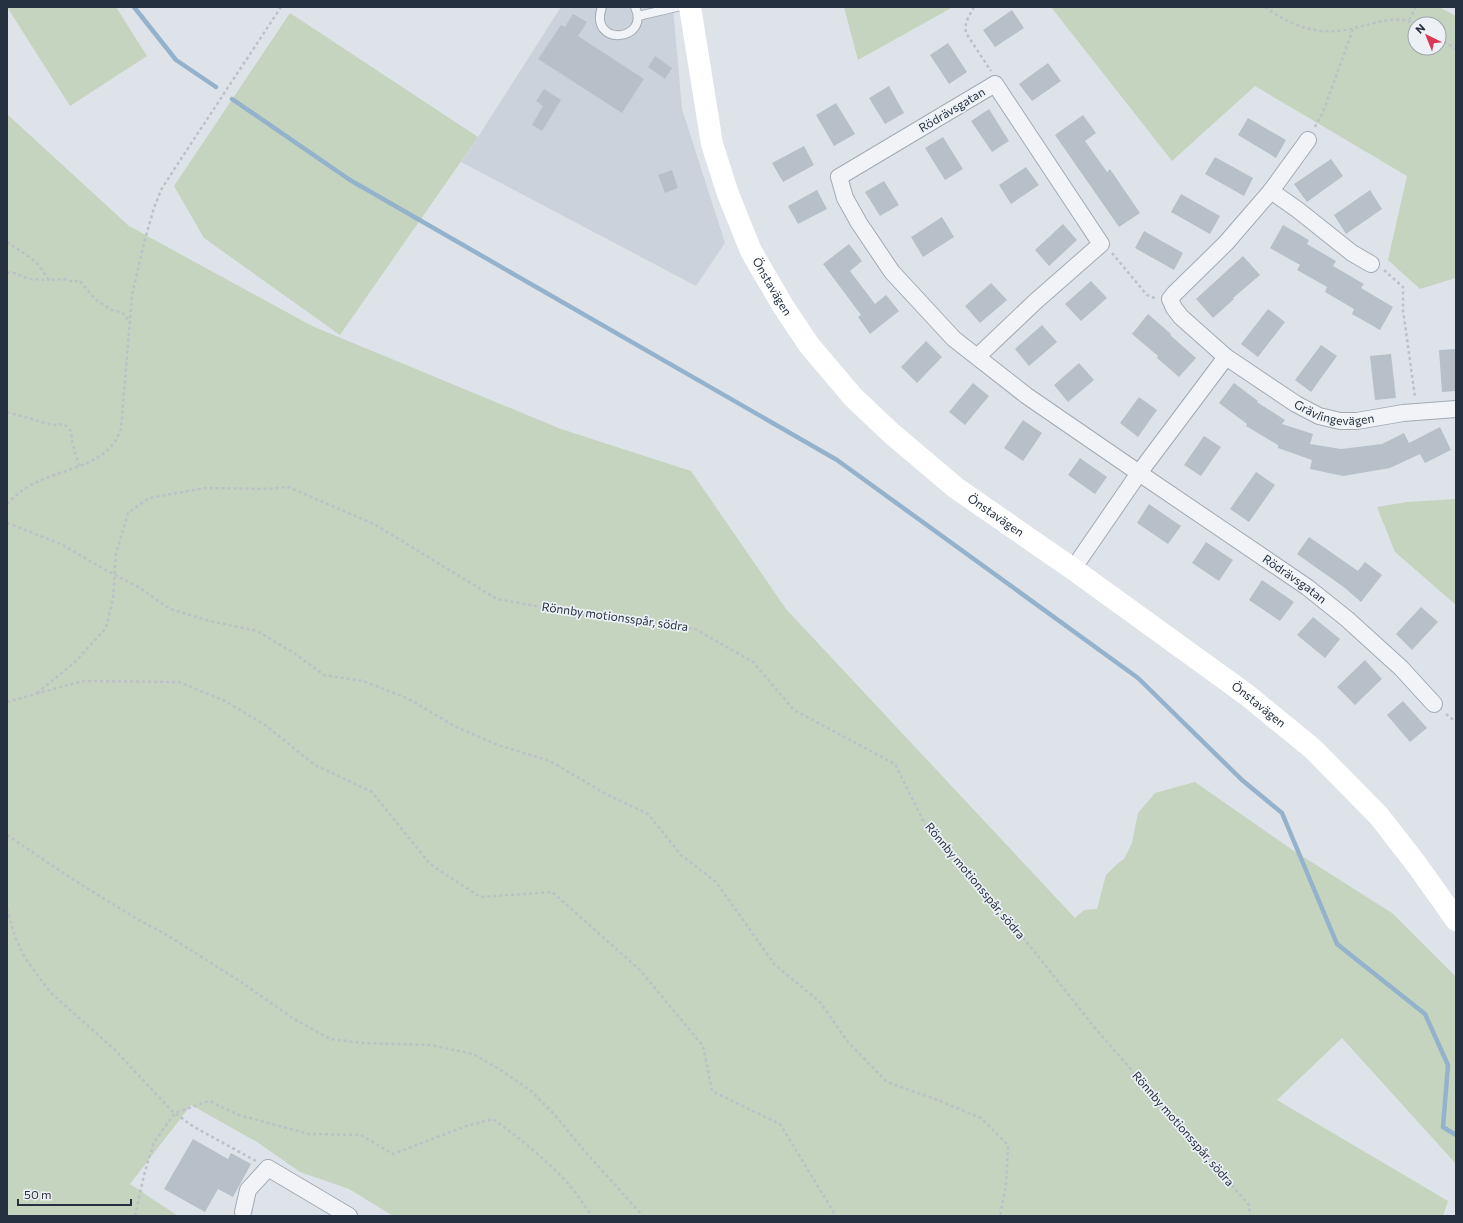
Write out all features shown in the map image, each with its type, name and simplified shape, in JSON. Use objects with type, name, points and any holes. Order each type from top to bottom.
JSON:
[{"type":"street","name":"Önstavägen","points":[[690,7],[712,144],[728,194],[751,250],[783,306],[809,345],[854,397],[891,434],[956,488],[1072,568],[1247,694],[1313,750],[1379,816],[1417,865],[1456,920]]},
{"type":"street","name":"Rödrävsgatan","points":[[1101,244],[995,84],[839,177],[845,198],[859,223],[892,272],[954,339],[1026,396],[1307,587],[1347,619],[1401,668],[1434,704]]},
{"type":"street","points":[[1170,299],[1226,243],[1271,191],[1308,140]]},
{"type":"street","points":[[1271,191],[1298,210],[1352,253],[1370,264]]},
{"type":"street","points":[[977,357],[1036,301],[1101,244]]},
{"type":"street","name":"Grävlingevägen","points":[[1170,299],[1174,308],[1192,328],[1226,357],[1296,404],[1319,416],[1340,421],[1357,421],[1417,412],[1456,409]]},
{"type":"street","points":[[1072,568],[1139,473],[1226,357]]},
{"type":"street","points":[[243,1212],[248,1190],[268,1168],[349,1216]]},
{"type":"lane","points":[[602,7],[599,13],[603,28],[608,33],[615,36],[630,32],[635,26],[638,20],[635,7]]},
{"type":"lane","points":[[638,16],[660,9],[677,7]]},
{"type":"path","points":[[7,504],[17,493],[37,482],[79,466],[104,453],[114,442],[121,429],[132,295],[145,239],[161,190],[281,7]]},
{"type":"path","points":[[974,7],[967,19],[965,27],[966,33],[993,74],[995,84]]},
{"type":"path","points":[[1265,7],[1288,22],[1304,28],[1321,31],[1338,31],[1353,29],[1383,21],[1407,20]]},
{"type":"path","points":[[1411,16],[1416,7]]},
{"type":"path","points":[[1308,140],[1322,112],[1353,29]]},
{"type":"path","points":[[1447,43],[1456,49]]},
{"type":"path","points":[[7,242],[37,263],[49,280]]},
{"type":"path","points":[[1101,244],[1113,254],[1147,295],[1164,301],[1170,299]]},
{"type":"path","points":[[1370,264],[1382,268],[1403,287],[1403,310],[1417,412]]},
{"type":"path","points":[[7,273],[11,272],[29,278],[49,280],[64,279],[74,282],[79,280],[95,299],[112,310],[122,312],[130,321]]},
{"type":"path","points":[[7,412],[52,425],[64,424],[72,431],[72,441],[79,466]]},
{"type":"path","name":"Rönnby motionsspår, södra","points":[[37,693],[74,663],[106,628],[113,599],[116,553],[128,513],[149,498],[205,488],[266,489],[288,487],[374,524],[497,599],[590,616],[695,629],[753,662],[794,710],[895,764],[926,826],[1006,916],[1095,1028],[1249,1205],[1250,1216]]},
{"type":"path","points":[[7,523],[61,544],[114,575],[140,588],[170,609],[210,621],[257,631],[294,653],[324,675],[363,681],[409,699],[460,729],[498,745],[550,761],[606,794],[648,814],[681,855],[716,882],[775,965],[819,1001],[848,1042],[887,1082],[935,1099],[981,1118],[1008,1145],[1006,1186],[1000,1216]]},
{"type":"path","name":"Rönnby motionsspår, södra","points":[[7,702],[82,681],[179,682],[225,701],[265,725],[315,765],[372,792],[430,864],[480,897],[552,892],[640,970],[703,1046],[712,1092],[780,1124],[836,1216]]},
{"type":"path","points":[[7,835],[69,877],[137,919],[167,935],[238,980],[294,1019],[330,1039],[364,1043],[430,1045],[473,1054],[530,1090],[555,1115],[608,1178],[644,1216]]},
{"type":"path","points":[[7,909],[15,937],[25,958],[50,992],[114,1049],[175,1113],[194,1126],[268,1168]]},
{"type":"path","points":[[136,1216],[144,1175],[154,1142],[175,1113],[209,1101],[239,1115],[309,1134],[361,1135],[393,1154],[466,1126],[493,1119],[518,1138],[572,1188],[592,1216]]},
{"type":"shaded area","points":[[561,7],[673,7],[682,109],[725,243],[696,286],[461,162]]},
{"type":"green space","points":[[7,7],[116,7],[147,56],[70,106]]},
{"type":"green space","points":[[844,7],[953,7],[858,60]]},
{"type":"green space","points":[[1051,7],[1439,7],[1456,16],[1456,278],[1420,289],[1388,260],[1407,176],[1255,86],[1172,161]]},
{"type":"green space","points":[[290,13],[478,137],[340,335],[204,238],[174,186]]},
{"type":"green space","points":[[7,114],[129,226],[312,326],[561,429],[691,471],[786,609],[1075,918],[1084,910],[1097,909],[1106,875],[1124,859],[1132,843],[1138,813],[1155,793],[1195,782],[1291,849],[1392,913],[1456,977],[1456,1164],[1342,1038],[1277,1100],[1448,1201],[1443,1216],[393,1216],[349,1189],[300,1172],[257,1142],[191,1105],[130,1184],[178,1216],[7,1216]]},
{"type":"green space","points":[[1456,499],[1456,605],[1395,552],[1377,507],[1407,502]]},
{"type":"building","points":[[1012,10],[1024,28],[995,47],[983,30]]},
{"type":"building","points":[[573,14],[587,22],[578,36],[644,79],[622,113],[538,59],[561,25],[565,27]]},
{"type":"building","points":[[948,43],[967,72],[949,84],[930,55]]},
{"type":"building","points":[[655,56],[672,68],[665,79],[648,67]]},
{"type":"building","points":[[1048,63],[1061,81],[1032,101],[1019,84]]},
{"type":"building","points":[[889,86],[904,113],[885,124],[869,98]]},
{"type":"building","points":[[544,89],[561,100],[542,131],[532,125],[543,106],[536,101]]},
{"type":"building","points":[[836,103],[855,134],[834,146],[816,115]]},
{"type":"building","points":[[989,109],[1009,141],[992,152],[971,121]]},
{"type":"building","points":[[1083,115],[1096,133],[1085,141],[1107,172],[1110,169],[1140,213],[1119,227],[1055,135]]},
{"type":"building","points":[[1248,118],[1286,140],[1276,158],[1238,135]]},
{"type":"building","points":[[943,137],[963,169],[945,180],[925,148]]},
{"type":"building","points":[[804,146],[814,165],[783,182],[772,163]]},
{"type":"building","points":[[1215,157],[1253,178],[1244,196],[1205,174]]},
{"type":"building","points":[[1331,159],[1343,176],[1307,202],[1294,184]]},
{"type":"building","points":[[1026,167],[1039,185],[1011,204],[999,185]]},
{"type":"building","points":[[672,170],[678,188],[665,193],[658,175]]},
{"type":"building","points":[[884,181],[899,205],[880,216],[865,192]]},
{"type":"building","points":[[817,190],[827,209],[798,224],[788,206]]},
{"type":"building","points":[[1370,190],[1382,209],[1346,234],[1334,215]]},
{"type":"building","points":[[1181,194],[1220,216],[1210,234],[1171,212]]},
{"type":"building","points":[[942,217],[954,237],[923,257],[911,237]]},
{"type":"building","points":[[1063,224],[1077,240],[1049,266],[1035,250]]},
{"type":"building","points":[[1283,225],[1309,240],[1307,244],[1336,261],[1333,266],[1364,284],[1361,288],[1393,307],[1380,330],[1352,314],[1354,309],[1325,292],[1327,287],[1297,270],[1300,265],[1270,248]]},
{"type":"building","points":[[1144,231],[1183,253],[1174,270],[1135,248]]},
{"type":"building","points":[[849,244],[862,261],[850,271],[875,304],[886,295],[899,311],[870,334],[858,317],[861,315],[823,264]]},
{"type":"building","points":[[1243,256],[1260,275],[1233,298],[1234,299],[1213,318],[1196,299]]},
{"type":"building","points":[[1091,281],[1107,298],[1081,321],[1065,304]]},
{"type":"building","points":[[991,283],[1007,300],[980,323],[965,306]]},
{"type":"building","points":[[1268,309],[1285,322],[1258,357],[1241,344]]},
{"type":"building","points":[[1148,314],[1196,358],[1179,377],[1157,358],[1158,356],[1132,334]]},
{"type":"building","points":[[1042,325],[1057,342],[1029,366],[1015,349]]},
{"type":"building","points":[[926,341],[942,357],[917,383],[901,367]]},
{"type":"building","points":[[1321,345],[1337,356],[1311,392],[1295,380]]},
{"type":"building","points":[[1456,349],[1456,391],[1442,392],[1439,350]]},
{"type":"building","points":[[1391,354],[1396,398],[1375,400],[1370,356]]},
{"type":"building","points":[[1079,363],[1094,380],[1068,402],[1054,385]]},
{"type":"building","points":[[973,383],[989,396],[965,425],[949,412]]},
{"type":"building","points":[[1234,383],[1258,401],[1257,402],[1285,420],[1282,424],[1313,434],[1310,444],[1341,449],[1382,444],[1404,433],[1409,443],[1440,427],[1451,450],[1425,463],[1420,454],[1390,468],[1343,476],[1310,469],[1312,460],[1278,448],[1278,445],[1246,426],[1247,424],[1219,403]]},
{"type":"building","points":[[1139,397],[1157,410],[1138,437],[1120,423]]},
{"type":"building","points":[[1023,420],[1042,433],[1023,461],[1004,448]]},
{"type":"building","points":[[1204,436],[1221,447],[1201,476],[1184,465]]},
{"type":"building","points":[[1080,458],[1107,477],[1095,494],[1068,475]]},
{"type":"building","points":[[1256,472],[1275,485],[1249,522],[1230,509]]},
{"type":"building","points":[[1149,504],[1181,526],[1168,544],[1137,523]]},
{"type":"building","points":[[1309,537],[1358,571],[1365,562],[1382,575],[1361,602],[1345,588],[1297,554]]},
{"type":"building","points":[[1206,542],[1233,560],[1219,581],[1192,563]]},
{"type":"building","points":[[1262,580],[1294,602],[1280,621],[1249,600]]},
{"type":"building","points":[[1421,607],[1438,622],[1412,650],[1396,634]]},
{"type":"building","points":[[1313,617],[1340,639],[1325,658],[1297,635]]},
{"type":"building","points":[[1365,660],[1382,679],[1355,705],[1337,687]]},
{"type":"building","points":[[1403,701],[1427,728],[1410,742],[1387,715]]},
{"type":"building","points":[[193,1139],[228,1159],[231,1153],[251,1164],[233,1197],[218,1189],[205,1212],[164,1189]]},
{"type":"waterway","points":[[134,7],[176,60],[216,87]]},
{"type":"waterway","points":[[232,99],[350,180],[837,460],[1138,678],[1242,780],[1282,813],[1337,944],[1425,1014],[1448,1065],[1443,1127],[1456,1135]]}]
